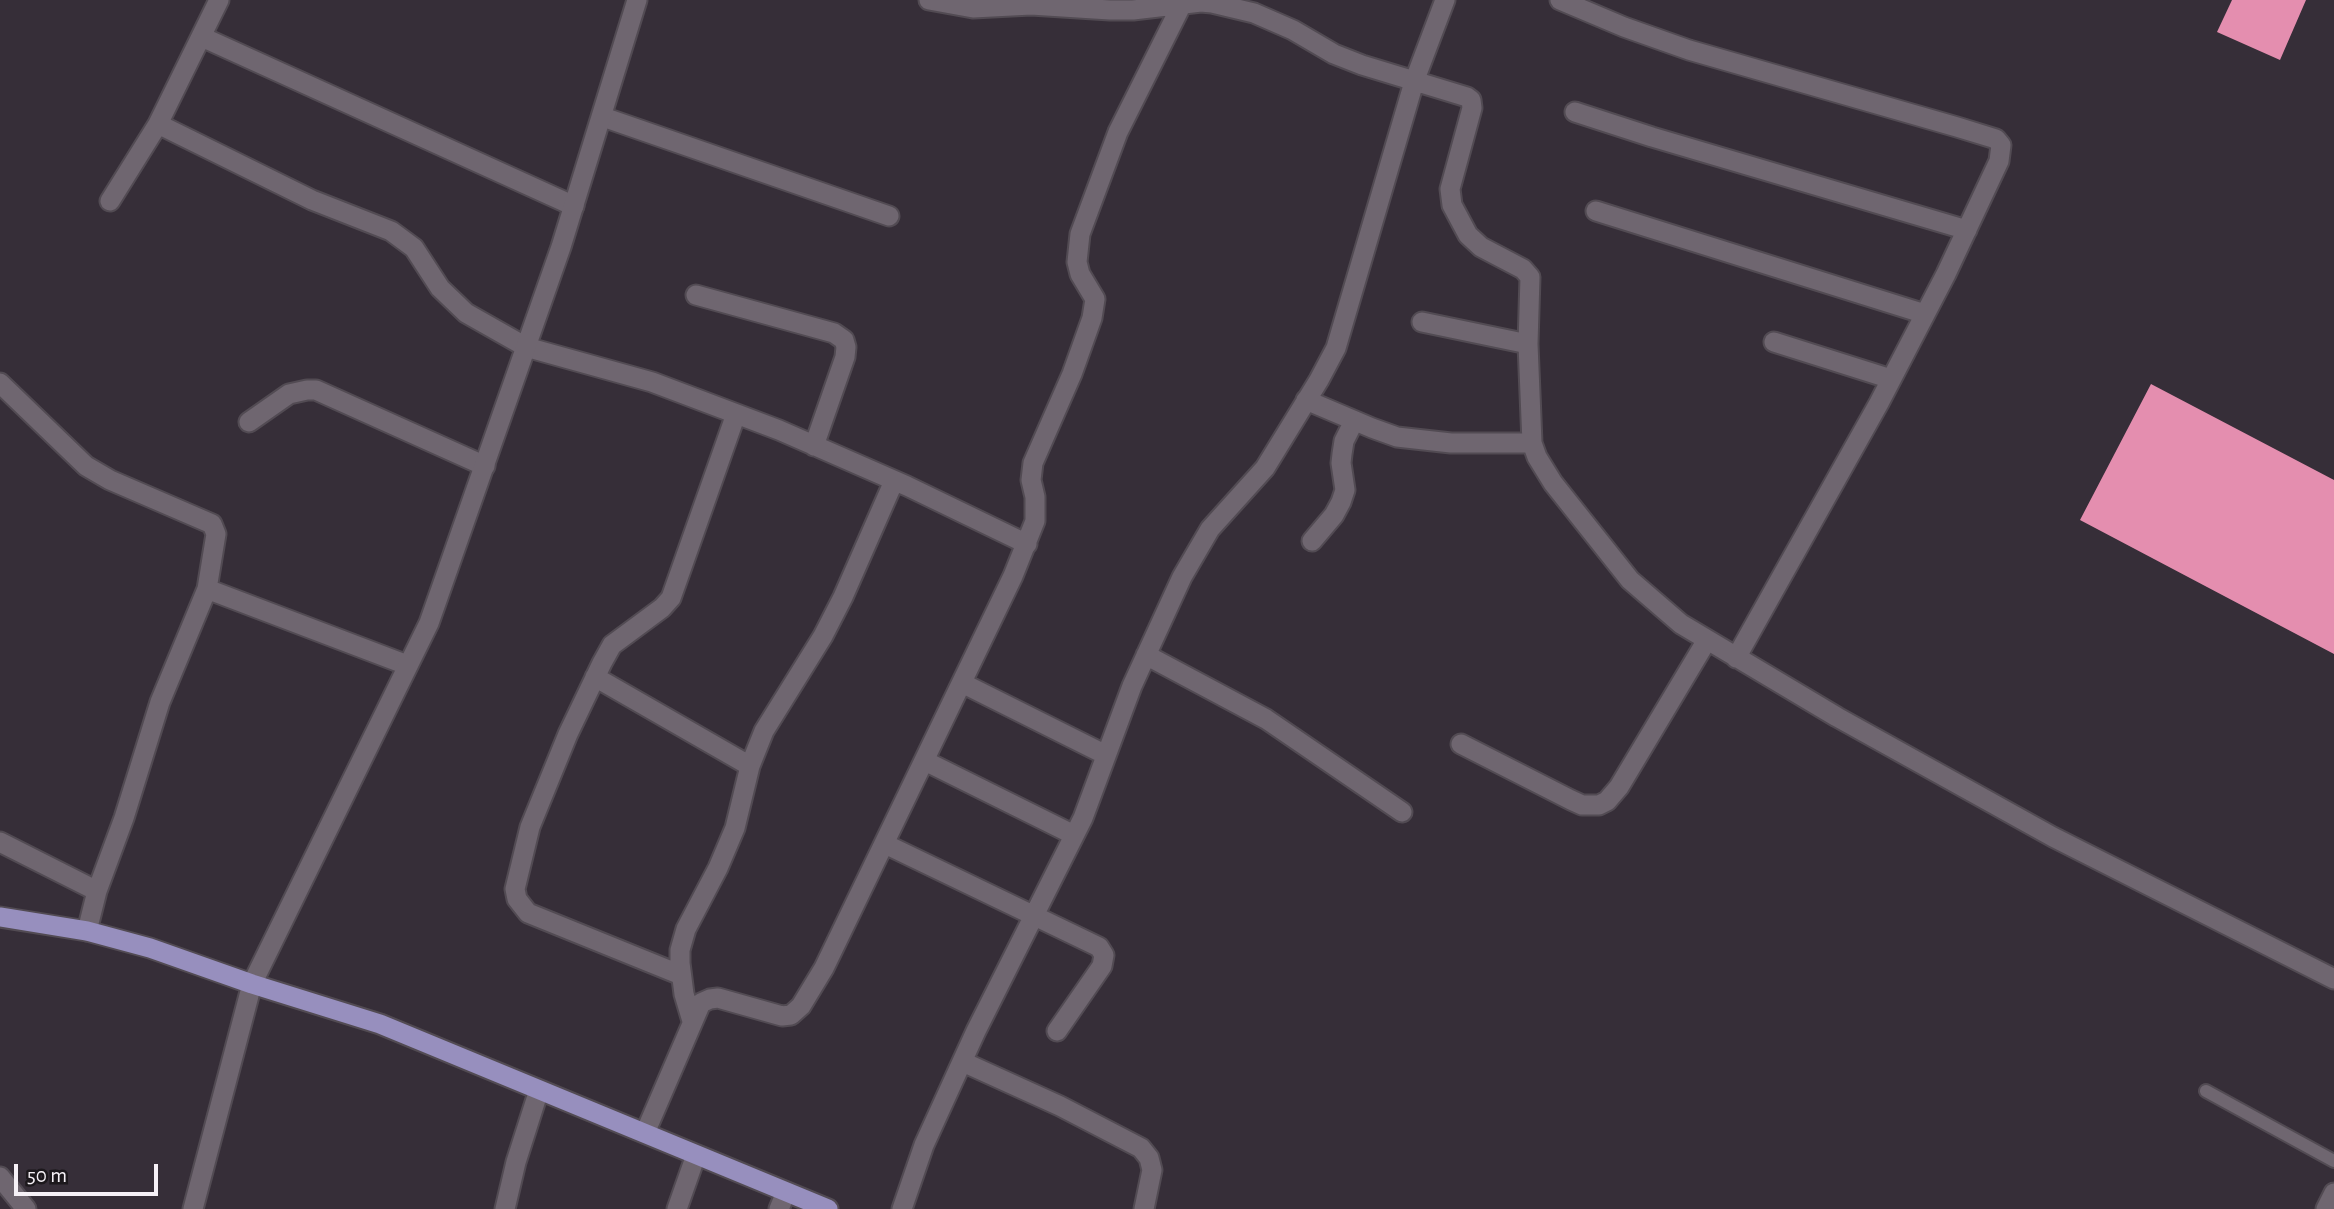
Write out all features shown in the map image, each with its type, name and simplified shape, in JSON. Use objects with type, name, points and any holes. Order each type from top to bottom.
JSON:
[{"type":"main road","points":[[0,917],[86,931],[150,948],[252,984],[380,1024],[696,1155],[782,1200],[828,1209]]},
{"type":"street","points":[[110,201],[158,124],[219,0]]},
{"type":"street","points":[[193,1209],[252,984],[429,624],[574,206],[637,0]]},
{"type":"street","points":[[929,0],[973,8],[1031,5],[1133,9],[1195,2],[1254,13],[1293,30],[1334,54],[1467,97],[1471,100],[1472,108],[1450,189],[1451,205],[1468,235],[1481,247],[1523,270],[1530,277],[1528,344],[1532,443],[1553,483],[1630,580],[1681,624],[1837,717],[2053,837],[2334,979]]},
{"type":"street","points":[[902,1209],[925,1145],[962,1062],[1083,818],[1146,655],[1182,577],[1210,530],[1265,468],[1336,348],[1414,82],[1445,0]]},
{"type":"street","points":[[1560,0],[1689,50],[1996,139],[2001,145],[2001,157],[1925,314],[1736,657]]},
{"type":"street","points":[[645,1133],[701,1003],[710,999],[728,1001],[782,1016],[791,1015],[801,1006],[824,968],[885,844],[1027,544],[1035,521],[1035,497],[1031,480],[1033,463],[1068,385],[1092,318],[1095,299],[1080,274],[1077,261],[1080,233],[1118,132],[1195,2]]},
{"type":"street","points":[[202,37],[574,206]]},
{"type":"street","points":[[1575,111],[1665,141],[1967,230]]},
{"type":"street","points":[[603,117],[889,216]]},
{"type":"street","points":[[158,124],[312,200],[391,231],[414,248],[440,288],[466,313],[526,347],[652,382],[736,414],[894,481],[1027,544]]},
{"type":"street","points":[[1596,211],[1925,314]]},
{"type":"street","points":[[696,295],[834,333],[844,340],[845,357],[814,446]]},
{"type":"street","points":[[1422,323],[1528,344]]},
{"type":"street","points":[[1774,342],[1891,379]]},
{"type":"street","points":[[0,383],[86,466],[110,480],[212,524],[216,534],[207,589],[160,702],[86,931]]},
{"type":"street","points":[[249,422],[289,394],[316,390],[485,466]]},
{"type":"street","points":[[1306,400],[1397,437],[1421,441],[1532,443]]},
{"type":"street","points":[[681,975],[528,913],[517,899],[516,879],[530,827],[568,734],[612,645],[662,608],[671,598],[736,414]]},
{"type":"street","points":[[1312,541],[1334,515],[1341,502],[1345,490],[1342,454],[1344,442],[1354,421]]},
{"type":"street","points":[[692,1021],[681,975],[680,950],[683,939],[735,828],[750,766],[764,731],[833,616],[894,481]]},
{"type":"street","points":[[207,589],[407,665]]},
{"type":"street","points":[[1461,744],[1582,805],[1599,806],[1619,787],[1707,640]]},
{"type":"street","points":[[1146,655],[1266,719],[1402,811]]},
{"type":"street","points":[[595,677],[750,766]]},
{"type":"street","points":[[962,683],[1106,755]]},
{"type":"street","points":[[925,761],[1074,835]]},
{"type":"street","points":[[0,842],[97,891]]},
{"type":"street","points":[[885,844],[1099,947],[1104,955],[1100,971],[1057,1031]]},
{"type":"street","points":[[962,1062],[1060,1106],[1141,1148],[1149,1158],[1152,1170],[1143,1209]]},
{"type":"street","points":[[505,1209],[516,1162],[539,1090]]},
{"type":"street","points":[[677,1209],[696,1155]]},
{"type":"street","points":[[0,1177],[26,1209]]},
{"type":"street","points":[[2326,1209],[2334,1193]]},
{"type":"lane","points":[[2206,1091],[2334,1161]]},
{"type":"building","points":[[2232,0],[2306,0],[2280,60],[2217,32]]},
{"type":"building","points":[[2151,384],[2334,480],[2334,654],[2080,520]]}]
